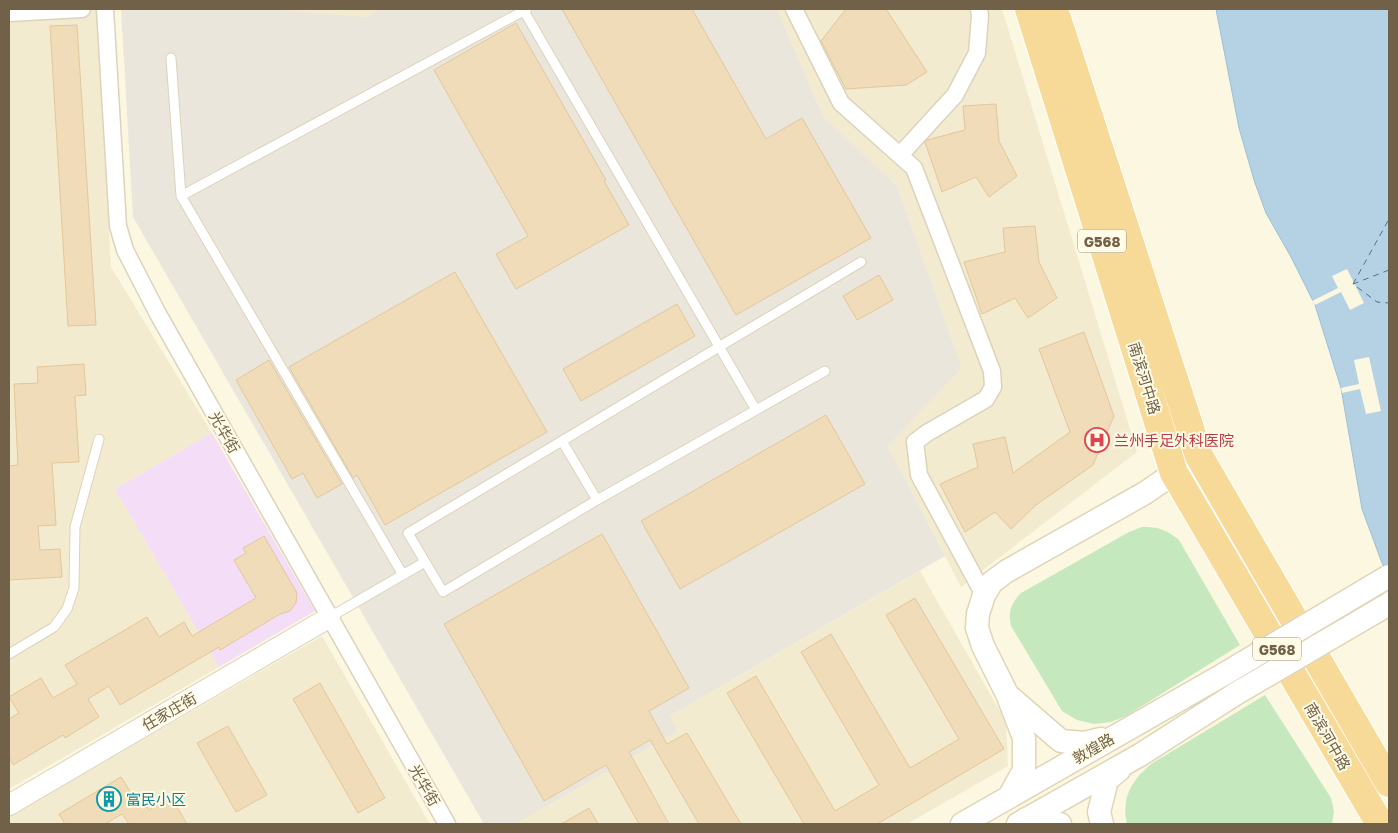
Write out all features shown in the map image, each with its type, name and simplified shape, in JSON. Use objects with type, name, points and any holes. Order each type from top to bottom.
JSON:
[{"type":"highway","name":"南滨河中路","points":[[1029,9],[1174,473],[1380,824]]},
{"type":"highway","name":"南滨河中路","points":[[1054,9],[1199,456],[1389,783]]},
{"type":"main road","points":[[1010,795],[1024,770],[1024,738],[1007,694],[983,646],[977,628],[978,614],[984,595],[992,582],[1006,570],[1145,492],[1199,456]]},
{"type":"main road","name":"敦煌路","points":[[962,824],[1010,795],[1226,674],[1389,576]]},
{"type":"main road","name":"敦煌路","points":[[1022,822],[1140,755],[1237,693],[1389,604]]},
{"type":"main road","points":[[1007,694],[1061,740],[1084,743],[1115,736]]},
{"type":"main road","points":[[1102,824],[1099,812],[1106,780],[1140,755]]},
{"type":"main road","points":[[1022,822],[1043,819],[1060,824]]},
{"type":"street","points":[[9,12],[82,9]]},
{"type":"street","name":"光华街","points":[[105,9],[118,226],[124,250],[158,314],[447,824]]},
{"type":"street","points":[[794,9],[841,103],[914,168],[992,371],[993,387],[986,399],[915,442],[919,475],[984,595]]},
{"type":"street","points":[[900,156],[955,95],[977,53],[979,9]]},
{"type":"street","name":"任家庄街","points":[[9,805],[330,617]]},
{"type":"lane","points":[[181,196],[526,10],[756,410]]},
{"type":"lane","points":[[171,58],[181,196],[403,575]]},
{"type":"lane","points":[[825,371],[597,500],[443,592],[408,533],[861,262]]},
{"type":"lane","points":[[9,654],[54,628],[67,609],[74,588],[75,527],[99,439]]},
{"type":"lane","points":[[562,441],[597,500]]},
{"type":"lane","points":[[330,617],[425,562]]},
{"type":"shaded area","points":[[9,9],[97,9],[111,267],[212,433],[115,489],[219,667],[9,789]]},
{"type":"shaded area","points":[[121,9],[268,9],[367,17],[379,9],[777,9],[823,116],[897,186],[962,368],[888,446],[945,556],[670,716],[678,731],[516,824],[484,824],[133,217]]},
{"type":"shaded area","points":[[268,9],[379,9],[367,17]]},
{"type":"shaded area","points":[[777,9],[1002,9],[1137,452],[961,587],[888,446],[962,368],[897,186],[823,116]]},
{"type":"shaded area","points":[[212,433],[315,611],[219,667],[115,489]]},
{"type":"shaded area","points":[[920,571],[1006,722],[1008,766],[907,824],[516,824],[678,731],[670,716]]},
{"type":"shaded area","points":[[322,636],[430,824],[9,824],[9,817]]},
{"type":"green space","points":[[1142,527],[1162,529],[1179,540],[1240,645],[1126,716],[1111,722],[1094,724],[1077,720],[1062,711],[1011,626],[1011,608],[1021,593],[1129,532]]},
{"type":"green space","points":[[1265,695],[1331,798],[1334,811],[1332,824],[1127,824],[1125,806],[1129,791],[1144,770]]},
{"type":"water","points":[[1216,9],[1389,9],[1389,576],[1382,563],[1362,509],[1341,388],[1315,305],[1266,213],[1254,180],[1239,128]]},
{"type":"pier","points":[[1347,269],[1364,303],[1350,310],[1341,292],[1315,305],[1312,301],[1338,288],[1332,276]]},
{"type":"pier","points":[[1369,357],[1381,411],[1366,414],[1360,389],[1342,393],[1341,388],[1359,384],[1354,360]]},
{"type":"building","points":[[562,9],[692,9],[766,139],[802,118],[871,238],[736,315]]},
{"type":"building","points":[[846,9],[886,9],[927,72],[906,85],[846,89],[821,41]]},
{"type":"building","points":[[516,23],[606,180],[604,181],[629,225],[516,289],[496,254],[528,236],[434,70]]},
{"type":"building","points":[[77,25],[96,325],[68,326],[50,26]]},
{"type":"building","points":[[996,104],[999,141],[1017,176],[989,197],[976,177],[942,192],[925,142],[965,130],[963,106]]},
{"type":"building","points":[[1035,226],[1039,262],[1057,298],[1028,318],[1015,298],[982,314],[964,262],[1005,252],[1003,228]]},
{"type":"building","points":[[455,272],[547,432],[385,525],[357,475],[353,478],[289,367]]},
{"type":"building","points":[[879,275],[893,300],[857,320],[843,296]]},
{"type":"building","points":[[677,304],[695,336],[581,401],[563,369]]},
{"type":"building","points":[[1084,332],[1114,416],[1093,465],[1036,505],[1011,529],[995,512],[965,532],[940,484],[978,467],[973,444],[1005,437],[1013,473],[1070,432],[1039,349]]},
{"type":"building","points":[[269,360],[342,484],[317,498],[303,473],[292,479],[236,380]]},
{"type":"building","points":[[84,364],[86,395],[75,396],[79,462],[52,463],[56,525],[38,526],[40,550],[60,549],[62,577],[9,580],[9,466],[18,465],[14,384],[38,383],[37,367]]},
{"type":"building","points":[[826,415],[865,484],[680,589],[641,521]]},
{"type":"building","points":[[602,534],[689,688],[649,711],[667,744],[687,733],[741,824],[699,824],[650,740],[629,752],[669,824],[639,824],[606,765],[544,801],[444,624]]},
{"type":"building","points":[[264,536],[297,593],[296,603],[290,611],[280,614],[220,650],[219,647],[120,705],[109,686],[88,699],[99,717],[65,738],[63,735],[13,765],[9,757],[9,719],[19,713],[9,697],[41,678],[53,698],[77,684],[65,665],[147,617],[159,637],[184,622],[192,636],[256,598],[234,560],[246,553],[243,548]]},
{"type":"building","points":[[915,598],[1004,749],[877,824],[804,824],[727,693],[756,676],[835,811],[879,785],[801,652],[831,634],[910,768],[959,739],[886,615]]},
{"type":"building","points":[[320,683],[385,798],[358,813],[293,699]]},
{"type":"building","points":[[228,726],[267,795],[236,812],[197,743]]},
{"type":"building","name":"富民小区","points":[[121,777],[136,801],[142,797],[149,810],[171,797],[187,824],[129,824],[122,814],[105,824],[65,824],[59,814]]},
{"type":"building","points":[[589,808],[598,824],[561,824]]},
{"type":"ferry route","points":[[1353,284],[1389,219]]},
{"type":"ferry route","points":[[1389,270],[1353,284],[1377,302],[1389,303]]},
{"type":"place","name":"兰州手足外科医院","points":[[1097,440]]},
{"type":"place","name":"富民小区","points":[[109,799]]}]
